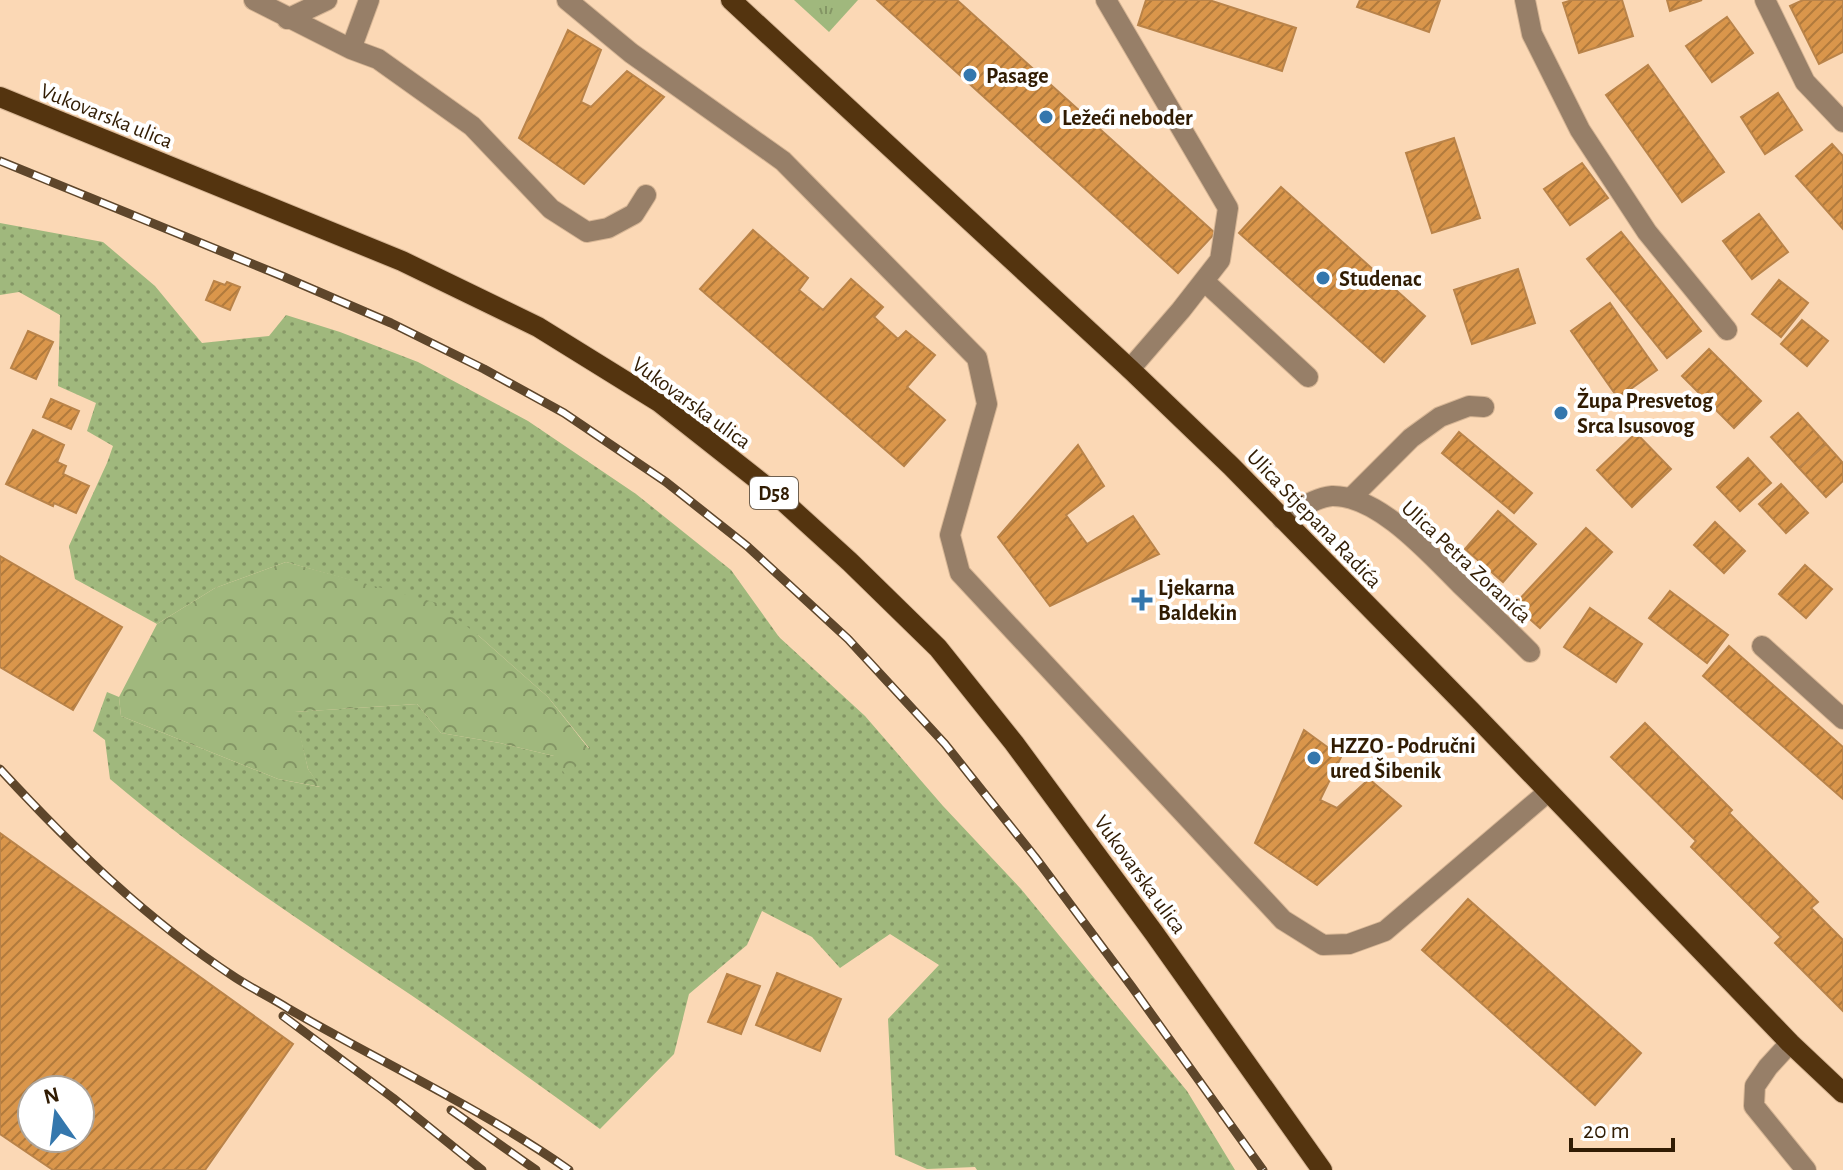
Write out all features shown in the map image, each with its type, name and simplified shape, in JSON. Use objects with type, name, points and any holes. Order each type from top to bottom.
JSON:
[{"type":"main road","name":"Ulica Stjepana Radića","points":[[731,0],[1231,466],[1790,1043],[1843,1093]]},
{"type":"main road","name":"Vukovarska ulica","points":[[0,97],[402,261],[538,327],[659,402],[772,491],[938,648],[1014,743],[1154,933],[1322,1170]]},
{"type":"street","points":[[254,0],[287,19],[378,59],[472,126],[551,209],[587,232],[608,228],[634,214],[646,195]]},
{"type":"street","points":[[287,19],[327,0]]},
{"type":"street","points":[[351,49],[369,0]]},
{"type":"street","points":[[567,0],[631,53],[783,161],[977,358],[987,404],[950,535],[960,573],[1283,920],[1323,945],[1349,944],[1385,931],[1548,792]]},
{"type":"street","points":[[1106,0],[1228,208],[1220,260],[1130,369]]},
{"type":"street","points":[[1525,0],[1532,34],[1580,130],[1647,232],[1727,330]]},
{"type":"street","points":[[1765,0],[1805,82],[1843,122]]},
{"type":"street","points":[[1204,281],[1308,377]]},
{"type":"street","points":[[1282,519],[1327,496],[1351,498],[1411,438],[1440,417],[1469,406],[1484,407]]},
{"type":"street","name":"Ulica Petra Zoranića","points":[[1351,498],[1375,509],[1413,537],[1530,652]]},
{"type":"street","points":[[1762,646],[1843,719]]},
{"type":"street","points":[[1790,1043],[1755,1086],[1754,1106],[1806,1170]]},
{"type":"green space","points":[[794,0],[858,0],[829,32]]},
{"type":"green space","points":[[0,223],[103,242],[155,286],[202,343],[269,336],[286,315],[418,362],[528,421],[636,494],[731,570],[779,637],[865,716],[1021,889],[1187,1091],[1235,1170],[927,1169],[895,1155],[888,1019],[939,965],[890,934],[840,968],[812,937],[762,911],[747,945],[689,994],[674,1054],[600,1129],[182,837],[110,779],[105,740],[93,731],[107,692],[119,697],[121,716],[278,779],[320,787],[308,769],[294,712],[417,704],[441,733],[554,756],[589,748],[548,697],[479,636],[350,580],[286,562],[215,588],[157,624],[75,579],[69,546],[113,446],[87,431],[96,403],[58,386],[60,315],[19,292],[0,295]]},
{"type":"green space","points":[[286,562],[437,603],[548,697],[589,749],[567,778],[554,756],[441,733],[417,704],[295,712],[308,769],[321,787],[278,779],[121,716],[119,697],[157,624],[215,588]]},
{"type":"building","name":"Ležeći neboder","points":[[877,0],[957,0],[1215,233],[1178,273]]},
{"type":"building","points":[[1146,0],[1209,0],[1296,28],[1282,71],[1138,25]]},
{"type":"building","points":[[1360,0],[1440,0],[1429,32],[1357,7]]},
{"type":"building","points":[[1572,0],[1622,0],[1633,36],[1579,53],[1563,3]]},
{"type":"building","points":[[1667,0],[1702,0],[1670,11]]},
{"type":"building","points":[[1803,0],[1843,0],[1843,52],[1819,64],[1790,6]]},
{"type":"building","points":[[1727,17],[1753,53],[1712,82],[1686,46]]},
{"type":"building","points":[[568,30],[601,50],[581,102],[591,107],[627,71],[664,97],[584,184],[519,138]]},
{"type":"building","points":[[1648,65],[1724,172],[1682,202],[1606,95]]},
{"type":"building","points":[[1778,93],[1802,130],[1765,154],[1741,117]]},
{"type":"building","points":[[1454,138],[1480,218],[1432,233],[1406,153]]},
{"type":"building","points":[[1832,144],[1843,156],[1843,229],[1796,176]]},
{"type":"building","points":[[1582,163],[1608,198],[1570,225],[1544,189]]},
{"type":"building","points":[[1281,187],[1425,316],[1384,362],[1239,233]]},
{"type":"building","points":[[1759,214],[1788,252],[1752,279],[1723,241]]},
{"type":"building","points":[[753,230],[808,278],[799,290],[823,310],[851,279],[883,307],[874,317],[898,339],[906,331],[935,355],[907,387],[945,420],[904,466],[700,289]]},
{"type":"building","points":[[1621,232],[1701,331],[1667,358],[1587,259]]},
{"type":"building","points":[[1518,269],[1535,323],[1472,344],[1454,290]]},
{"type":"building","points":[[1779,280],[1808,303],[1781,337],[1752,314]]},
{"type":"building","points":[[214,281],[240,287],[230,310],[206,300]]},
{"type":"building","points":[[1610,303],[1657,370],[1618,398],[1571,331]]},
{"type":"building","points":[[1802,320],[1828,341],[1807,366],[1781,344]]},
{"type":"building","points":[[28,331],[53,342],[36,379],[11,368]]},
{"type":"building","points":[[1709,349],[1761,401],[1734,428],[1682,376]]},
{"type":"building","points":[[51,399],[79,411],[71,429],[43,417]]},
{"type":"building","points":[[1798,413],[1826,444],[1799,468],[1771,437]]},
{"type":"building","points":[[33,430],[64,445],[57,462],[66,466],[63,474],[89,486],[76,513],[6,484]]},
{"type":"building","points":[[1459,432],[1532,493],[1514,513],[1442,453]]},
{"type":"building","points":[[1636,433],[1671,469],[1632,507],[1597,470]]},
{"type":"building","points":[[1826,444],[1843,463],[1843,481],[1826,497],[1799,468]]},
{"type":"building","points":[[1078,445],[1104,486],[1066,515],[1087,544],[1133,516],[1159,554],[1050,606],[998,537]]},
{"type":"building","points":[[1748,458],[1771,483],[1740,511],[1717,487]]},
{"type":"building","points":[[1781,484],[1808,513],[1786,533],[1759,504]]},
{"type":"building","points":[[1498,511],[1536,544],[1503,582],[1465,549]]},
{"type":"building","points":[[1715,522],[1745,551],[1724,573],[1694,545]]},
{"type":"building","points":[[1586,528],[1612,552],[1540,628],[1514,605]]},
{"type":"building","points":[[0,556],[122,627],[73,710],[0,667]]},
{"type":"building","points":[[1805,565],[1832,589],[1806,618],[1779,594]]},
{"type":"building","points":[[1670,591],[1728,635],[1707,663],[1649,618]]},
{"type":"building","points":[[1590,608],[1642,644],[1616,682],[1564,647]]},
{"type":"building","points":[[1729,646],[1843,747],[1843,799],[1703,676]]},
{"type":"building","points":[[1645,723],[1818,902],[1811,908],[1843,940],[1843,1011],[1775,943],[1781,937],[1691,847],[1696,841],[1611,757]]},
{"type":"building","points":[[1304,730],[1341,757],[1320,800],[1337,808],[1369,779],[1401,806],[1317,885],[1255,843]]},
{"type":"building","points":[[0,833],[293,1044],[205,1170],[53,1170],[29,1154],[96,1154],[96,1074],[16,1074],[16,1145],[0,1134]]},
{"type":"building","points":[[1468,899],[1641,1053],[1595,1105],[1422,950]]},
{"type":"building","points":[[777,973],[841,999],[820,1051],[756,1025]]},
{"type":"building","points":[[727,974],[760,986],[741,1034],[708,1022]]},
{"type":"railway","points":[[0,161],[282,276],[391,323],[484,369],[564,413],[666,482],[747,546],[848,639],[945,744],[1035,857],[1263,1170]]},
{"type":"railway","points":[[0,769],[112,881],[203,956],[289,1009],[501,1126],[569,1170]]},
{"type":"railway","points":[[283,1016],[393,1098],[482,1170]]},
{"type":"railway","points":[[451,1110],[536,1170]]},
{"type":"place","name":"Pasage","points":[[970,75]]},
{"type":"place","name":"Ležeći neboder","points":[[1046,117]]},
{"type":"place","name":"Studenac","points":[[1323,278]]},
{"type":"place","name":"Župa Presvetog Srca Isusovog","points":[[1561,413]]},
{"type":"place","name":"Ljekarna Baldekin","points":[[1142,600]]},
{"type":"place","name":"HZZO - Područni ured Šibenik","points":[[1314,758]]}]
